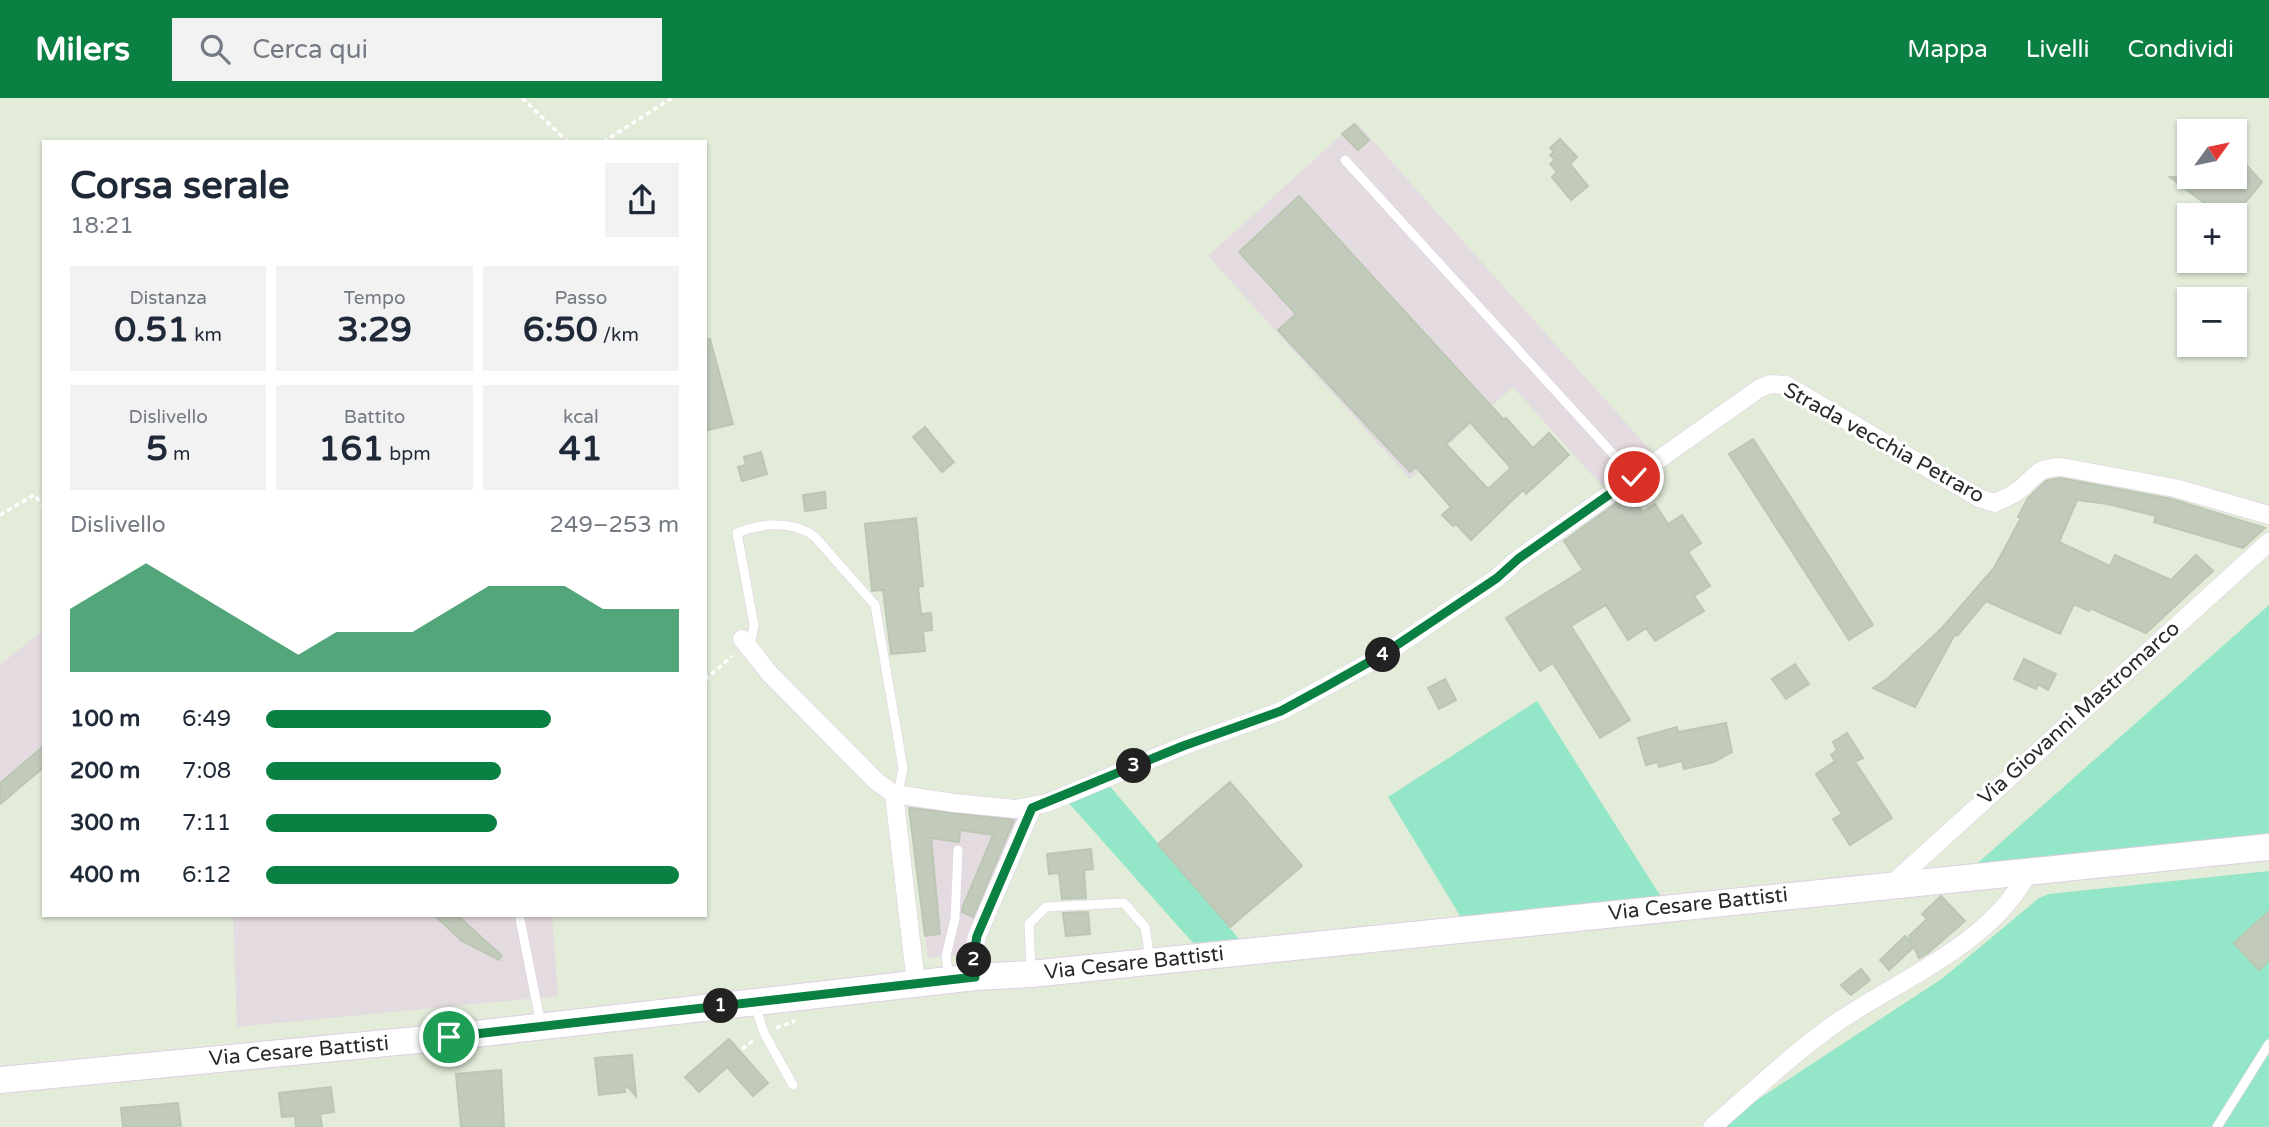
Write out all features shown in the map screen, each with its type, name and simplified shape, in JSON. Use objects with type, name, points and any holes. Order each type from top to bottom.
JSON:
[{"type":"street","name":"Strada vecchia Petraro","points":[[894,794],[954,803],[1032,808],[1292,705],[1385,653],[1497,578],[1518,559],[1749,395],[1771,384],[1786,385],[1979,498],[1995,503],[2022,488],[2035,472],[2046,467],[2061,467],[2175,488],[2269,515]]},
{"type":"street","name":"Via Giovanni Mastromarco","points":[[1890,886],[2269,542]]},
{"type":"street","points":[[746,644],[770,674],[866,771],[894,794],[916,984]]},
{"type":"street","points":[[975,977],[974,953],[977,936],[1032,808]]},
{"type":"street","name":"Via Cesare Battisti","points":[[0,1080],[541,1027],[975,977],[1031,974],[2269,847]]},
{"type":"street","points":[[1712,1127],[1786,1062],[1841,1020],[1936,964],[2015,897],[2029,871]]},
{"type":"lane","points":[[1345,160],[1634,477]]},
{"type":"lane","points":[[746,644],[754,625],[737,533],[750,528],[781,525],[805,530],[815,537],[876,605],[903,768],[899,789],[894,794]]},
{"type":"lane","points":[[949,980],[946,956],[955,919],[958,850]]},
{"type":"lane","points":[[1031,974],[1029,924],[1046,907],[1124,903],[1145,927],[1150,961]]},
{"type":"lane","points":[[520,919],[541,1027]]},
{"type":"lane","points":[[754,1002],[764,1033],[793,1085]]},
{"type":"lane","points":[[2217,1127],[2269,1044]]},
{"type":"path","points":[[522,98],[566,140]]},
{"type":"path","points":[[606,140],[672,98]]},
{"type":"path","points":[[0,514],[34,495],[42,504]]},
{"type":"path","points":[[707,678],[746,644]]},
{"type":"shaded area","points":[[1356,122],[1653,453],[1601,485],[1513,387],[1410,479],[1208,256]]},
{"type":"shaded area","points":[[42,631],[42,770],[0,806],[0,665]]},
{"type":"shaded area","points":[[909,802],[1017,815],[1021,821],[962,954],[928,958]]},
{"type":"shaded area","points":[[233,917],[552,917],[558,996],[237,1027]]},
{"type":"green space","points":[[2269,605],[2269,836],[1970,870]]},
{"type":"green space","points":[[1537,701],[1663,900],[1462,919],[1388,797]]},
{"type":"green space","points":[[1108,784],[1239,939],[1193,943],[1067,801]]},
{"type":"green space","points":[[2269,871],[2269,1127],[1726,1127],[1751,1104],[1943,978],[2039,898],[2049,894]]},
{"type":"building","points":[[1354,124],[1369,140],[1358,150],[1342,134]]},
{"type":"building","points":[[1560,139],[1577,157],[1570,164],[1588,186],[1571,200],[1552,177],[1557,172],[1550,164],[1555,160],[1550,155],[1554,152],[1550,148]]},
{"type":"building","points":[[2247,166],[2262,182],[2245,203],[2204,203],[2186,189],[2247,189]]},
{"type":"building","points":[[1299,196],[1504,420],[1506,418],[1533,448],[1549,433],[1569,455],[1526,494],[1523,490],[1471,540],[1456,524],[1453,526],[1442,515],[1451,507],[1416,467],[1410,472],[1278,330],[1296,314],[1239,252]],"holes":[[[1470,422],[1511,468],[1488,489],[1446,444]]]},
{"type":"building","points":[[710,339],[733,424],[707,430],[707,340]]},
{"type":"building","points":[[925,427],[954,462],[942,472],[913,437]]},
{"type":"building","points":[[1753,439],[1873,625],[1849,640],[1729,454]]},
{"type":"building","points":[[761,452],[767,474],[742,481],[738,467],[746,465],[744,457]]},
{"type":"building","points":[[2060,478],[2172,499],[2265,528],[2243,548],[2154,522],[2156,516],[2108,504],[2077,500],[2059,542],[2110,566],[2115,555],[2171,580],[2196,555],[2213,571],[2146,633],[2090,608],[2089,611],[2074,604],[2060,634],[1986,601],[1957,636],[1955,634],[1915,707],[1873,688],[1887,679],[1942,628],[1994,568],[2021,518],[2018,517],[2028,498],[2046,481]]},
{"type":"building","points":[[825,492],[826,508],[805,511],[803,495]]},
{"type":"building","points":[[1629,494],[1643,512],[1655,504],[1668,524],[1682,515],[1701,543],[1688,552],[1710,586],[1694,596],[1704,611],[1655,641],[1646,628],[1628,640],[1606,605],[1571,626],[1630,720],[1600,738],[1553,663],[1540,671],[1506,618],[1583,570],[1564,541]]},
{"type":"building","points":[[916,518],[923,586],[918,587],[921,614],[931,613],[932,630],[923,631],[925,651],[891,654],[883,590],[872,591],[865,524]]},
{"type":"building","points":[[2024,659],[2056,674],[2048,690],[2038,684],[2036,689],[2014,679]]},
{"type":"building","points":[[1795,664],[1809,684],[1786,699],[1772,679]]},
{"type":"building","points":[[1445,679],[1456,700],[1439,709],[1428,688]]},
{"type":"building","points":[[1726,723],[1732,752],[1714,762],[1684,769],[1682,761],[1659,767],[1658,762],[1646,765],[1638,738],[1677,727],[1678,732]]},
{"type":"building","points":[[1847,733],[1863,758],[1855,762],[1892,818],[1850,845],[1833,819],[1842,814],[1816,774],[1835,761],[1831,755],[1837,750],[1833,742]]},
{"type":"building","points":[[42,748],[42,769],[0,804],[0,783]]},
{"type":"building","points":[[1230,782],[1302,866],[1230,927],[1158,844]]},
{"type":"building","points":[[909,808],[1014,820],[973,917],[962,912],[963,906],[993,835],[960,830],[959,842],[931,838],[940,934],[925,936]]},
{"type":"building","points":[[1091,849],[1093,869],[1084,870],[1086,898],[1062,899],[1059,873],[1049,874],[1047,854]]},
{"type":"building","points":[[1941,896],[1965,921],[1928,953],[1919,958],[1914,947],[1889,970],[1880,960],[1905,936],[1912,944],[1909,936],[1927,919],[1922,914]]},
{"type":"building","points":[[2269,911],[2269,960],[2259,970],[2234,943]]},
{"type":"building","points":[[1088,912],[1090,934],[1066,936],[1063,913]]},
{"type":"building","points":[[436,917],[459,917],[502,956],[499,960],[462,941]]},
{"type":"building","points":[[1861,969],[1870,980],[1851,995],[1841,985]]},
{"type":"building","points":[[729,1039],[768,1083],[753,1096],[727,1067],[699,1092],[685,1077]]},
{"type":"building","points":[[632,1055],[636,1096],[628,1087],[624,1088],[625,1092],[599,1095],[595,1058]]},
{"type":"building","points":[[501,1070],[504,1127],[461,1127],[456,1074]]},
{"type":"building","points":[[331,1087],[334,1112],[320,1114],[322,1127],[296,1127],[295,1116],[282,1117],[279,1093]]},
{"type":"building","points":[[178,1103],[181,1127],[123,1127],[121,1108]]},
{"type":"route","points":[[449,1037],[975,977],[974,953],[977,936],[1032,808],[1183,746],[1281,711],[1325,687],[1385,653],[1497,578],[1518,559],[1634,477]]}]
